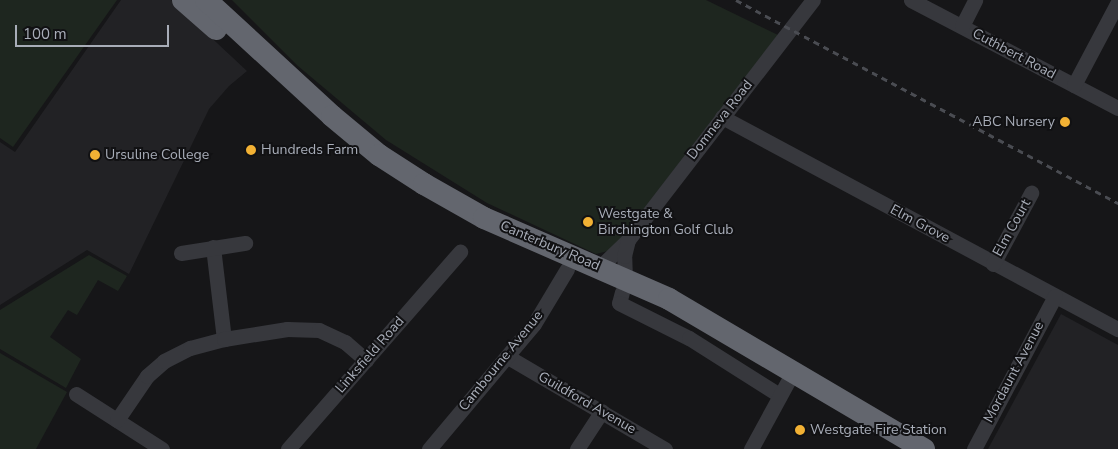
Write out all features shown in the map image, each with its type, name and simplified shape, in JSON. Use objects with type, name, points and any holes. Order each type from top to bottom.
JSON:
[{"type":"highway","name":"Canterbury Road","points":[[183,0],[331,134],[378,171],[417,197],[478,230],[567,269],[669,299],[786,384],[895,449]]},
{"type":"highway","name":"Canterbury Road","points":[[206,0],[332,116],[379,155],[484,218],[600,267],[624,285]]},
{"type":"highway","name":"Canterbury Road","points":[[786,384],[924,449]]},
{"type":"street","name":"Cuthbert Road","points":[[911,0],[1118,108]]},
{"type":"street","points":[[962,26],[975,0]]},
{"type":"street","points":[[1074,85],[1118,2]]},
{"type":"street","name":"Domneva Road","points":[[600,267],[628,240],[809,4]]},
{"type":"street","name":"Elm Grove","points":[[722,118],[1118,329]]},
{"type":"street","name":"Elm Court","points":[[993,264],[1031,193]]},
{"type":"street","name":"Domneva Road","points":[[624,285],[624,256],[628,240]]},
{"type":"street","points":[[181,253],[245,243]]},
{"type":"street","points":[[213,248],[224,339]]},
{"type":"street","name":"Linksfield Road","points":[[288,449],[366,360],[452,257]]},
{"type":"street","name":"Cambourne Avenue","points":[[429,449],[534,324],[567,269]]},
{"type":"street","name":"Mordaunt Avenue","points":[[974,449],[1055,296]]},
{"type":"street","points":[[117,420],[147,376],[164,361],[190,348],[224,339],[287,329],[319,330],[345,342],[366,360]]},
{"type":"street","name":"Guildford Avenue","points":[[508,357],[665,449]]},
{"type":"street","points":[[752,449],[786,384]]},
{"type":"street","points":[[76,394],[162,449]]},
{"type":"street","points":[[577,449],[602,411]]},
{"type":"shaded area","points":[[0,0],[117,0],[13,147],[0,138]]},
{"type":"shaded area","name":"Ursuline College","points":[[121,0],[171,0],[247,71],[229,86],[209,109],[129,274],[87,250],[0,305],[0,142],[15,152]]},
{"type":"shaded area","points":[[232,0],[706,0],[778,35],[612,250],[596,254],[487,203],[386,140],[298,66]]},
{"type":"shaded area","points":[[89,255],[127,276],[118,291],[98,280],[77,315],[68,310],[50,337],[81,359],[66,388],[0,349],[0,310]]},
{"type":"shaded area","points":[[1061,314],[1118,345],[1118,449],[988,449]]},
{"type":"shaded area","points":[[0,353],[67,392],[36,449],[0,449]]},
{"type":"railway","points":[[736,0],[1118,203]]},
{"type":"place","name":"ABC Nursery","points":[[1065,122]]},
{"type":"place","name":"Hundreds Farm","points":[[251,150]]},
{"type":"place","name":"Ursuline College","points":[[95,155]]},
{"type":"place","name":"Westgate & Birchington Golf Club","points":[[588,222]]},
{"type":"place","name":"Westgate Fire Station","points":[[800,430]]}]
